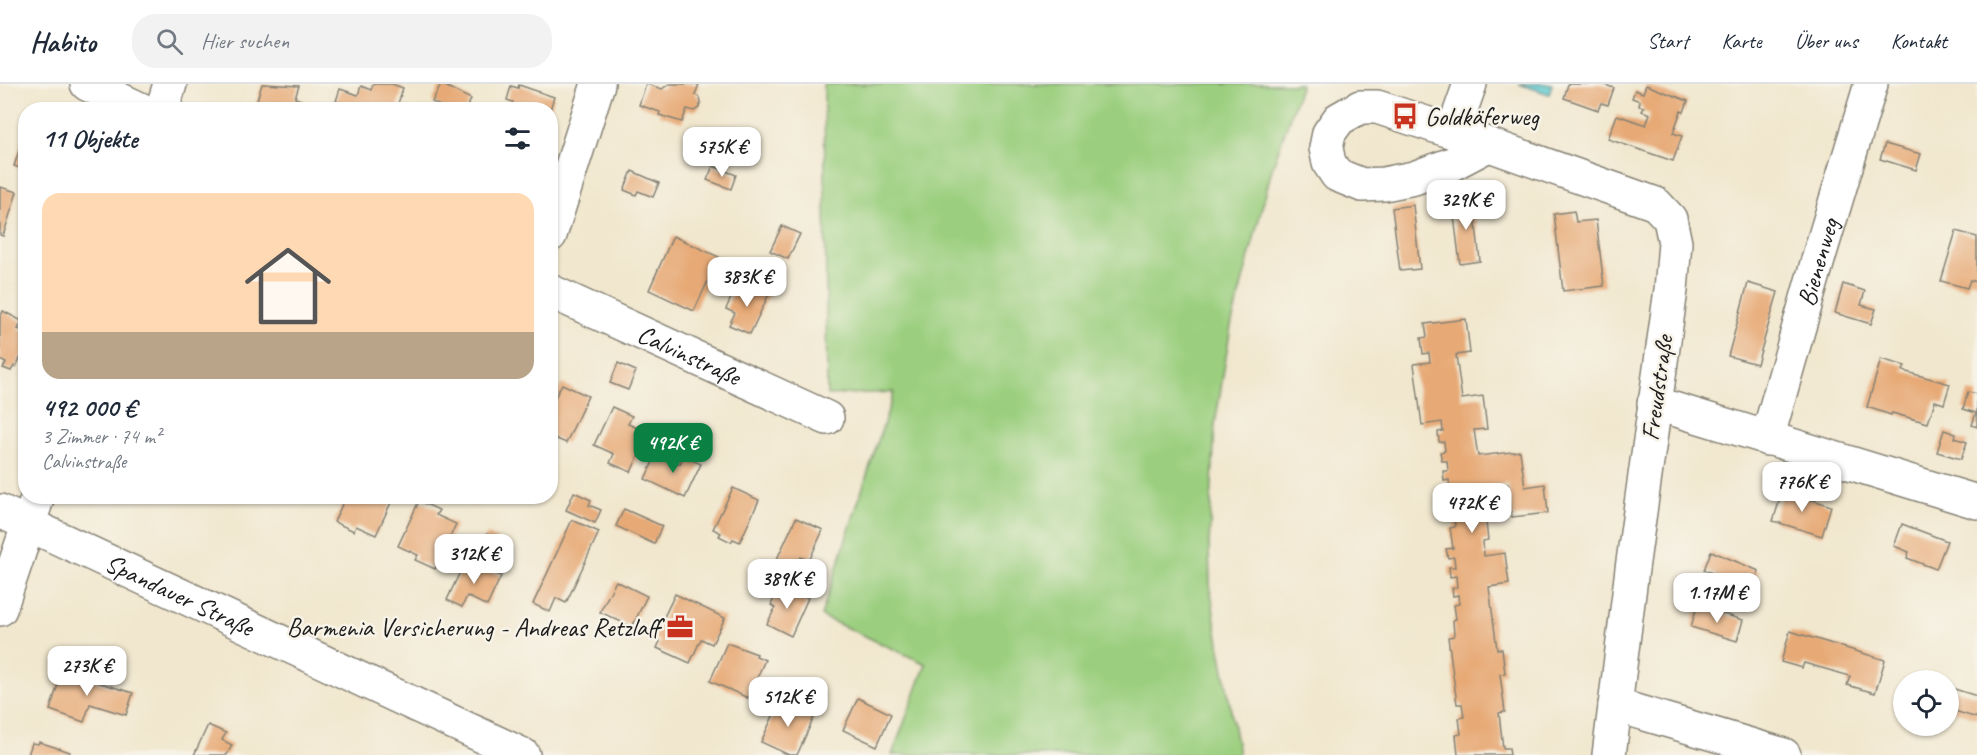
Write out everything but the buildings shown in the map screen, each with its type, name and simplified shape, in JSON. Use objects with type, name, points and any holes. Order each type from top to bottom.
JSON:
[{"type":"street","points":[[87,84],[125,102]]},
{"type":"street","points":[[164,102],[170,84]]},
{"type":"street","points":[[558,210],[598,84]]},
{"type":"street","points":[[1452,132],[1470,84]]},
{"type":"street","name":"Bienenweg","points":[[1767,439],[1871,84]]},
{"type":"street","name":"Freudstraße","points":[[1488,145],[1452,164],[1414,178],[1384,184],[1362,185],[1337,175],[1329,163],[1326,148],[1329,133],[1339,119],[1360,107],[1377,107],[1452,132],[1656,204],[1670,219],[1675,243],[1609,755]]},
{"type":"street","name":"Calvinstraße","points":[[558,295],[827,418]]},
{"type":"street","points":[[1654,403],[1977,502]]},
{"type":"street","points":[[0,609],[22,511]]},
{"type":"street","name":"Spandauer Straße","points":[[22,511],[523,755]]},
{"type":"street","points":[[1616,705],[1784,755]]},
{"type":"green space","points":[[824,84],[1301,84],[1272,169],[1231,326],[1215,425],[1209,544],[1210,584],[1239,755],[892,755],[926,664],[821,616],[894,392],[827,395]]},
{"type":"water","points":[[1519,84],[1552,84],[1549,94]]},
{"type":"place","name":"Goldkäferweg","points":[[1405,116]]},
{"type":"place","name":"Barmenia Versicherung - Andreas Retzlaff","points":[[680,627]]}]
